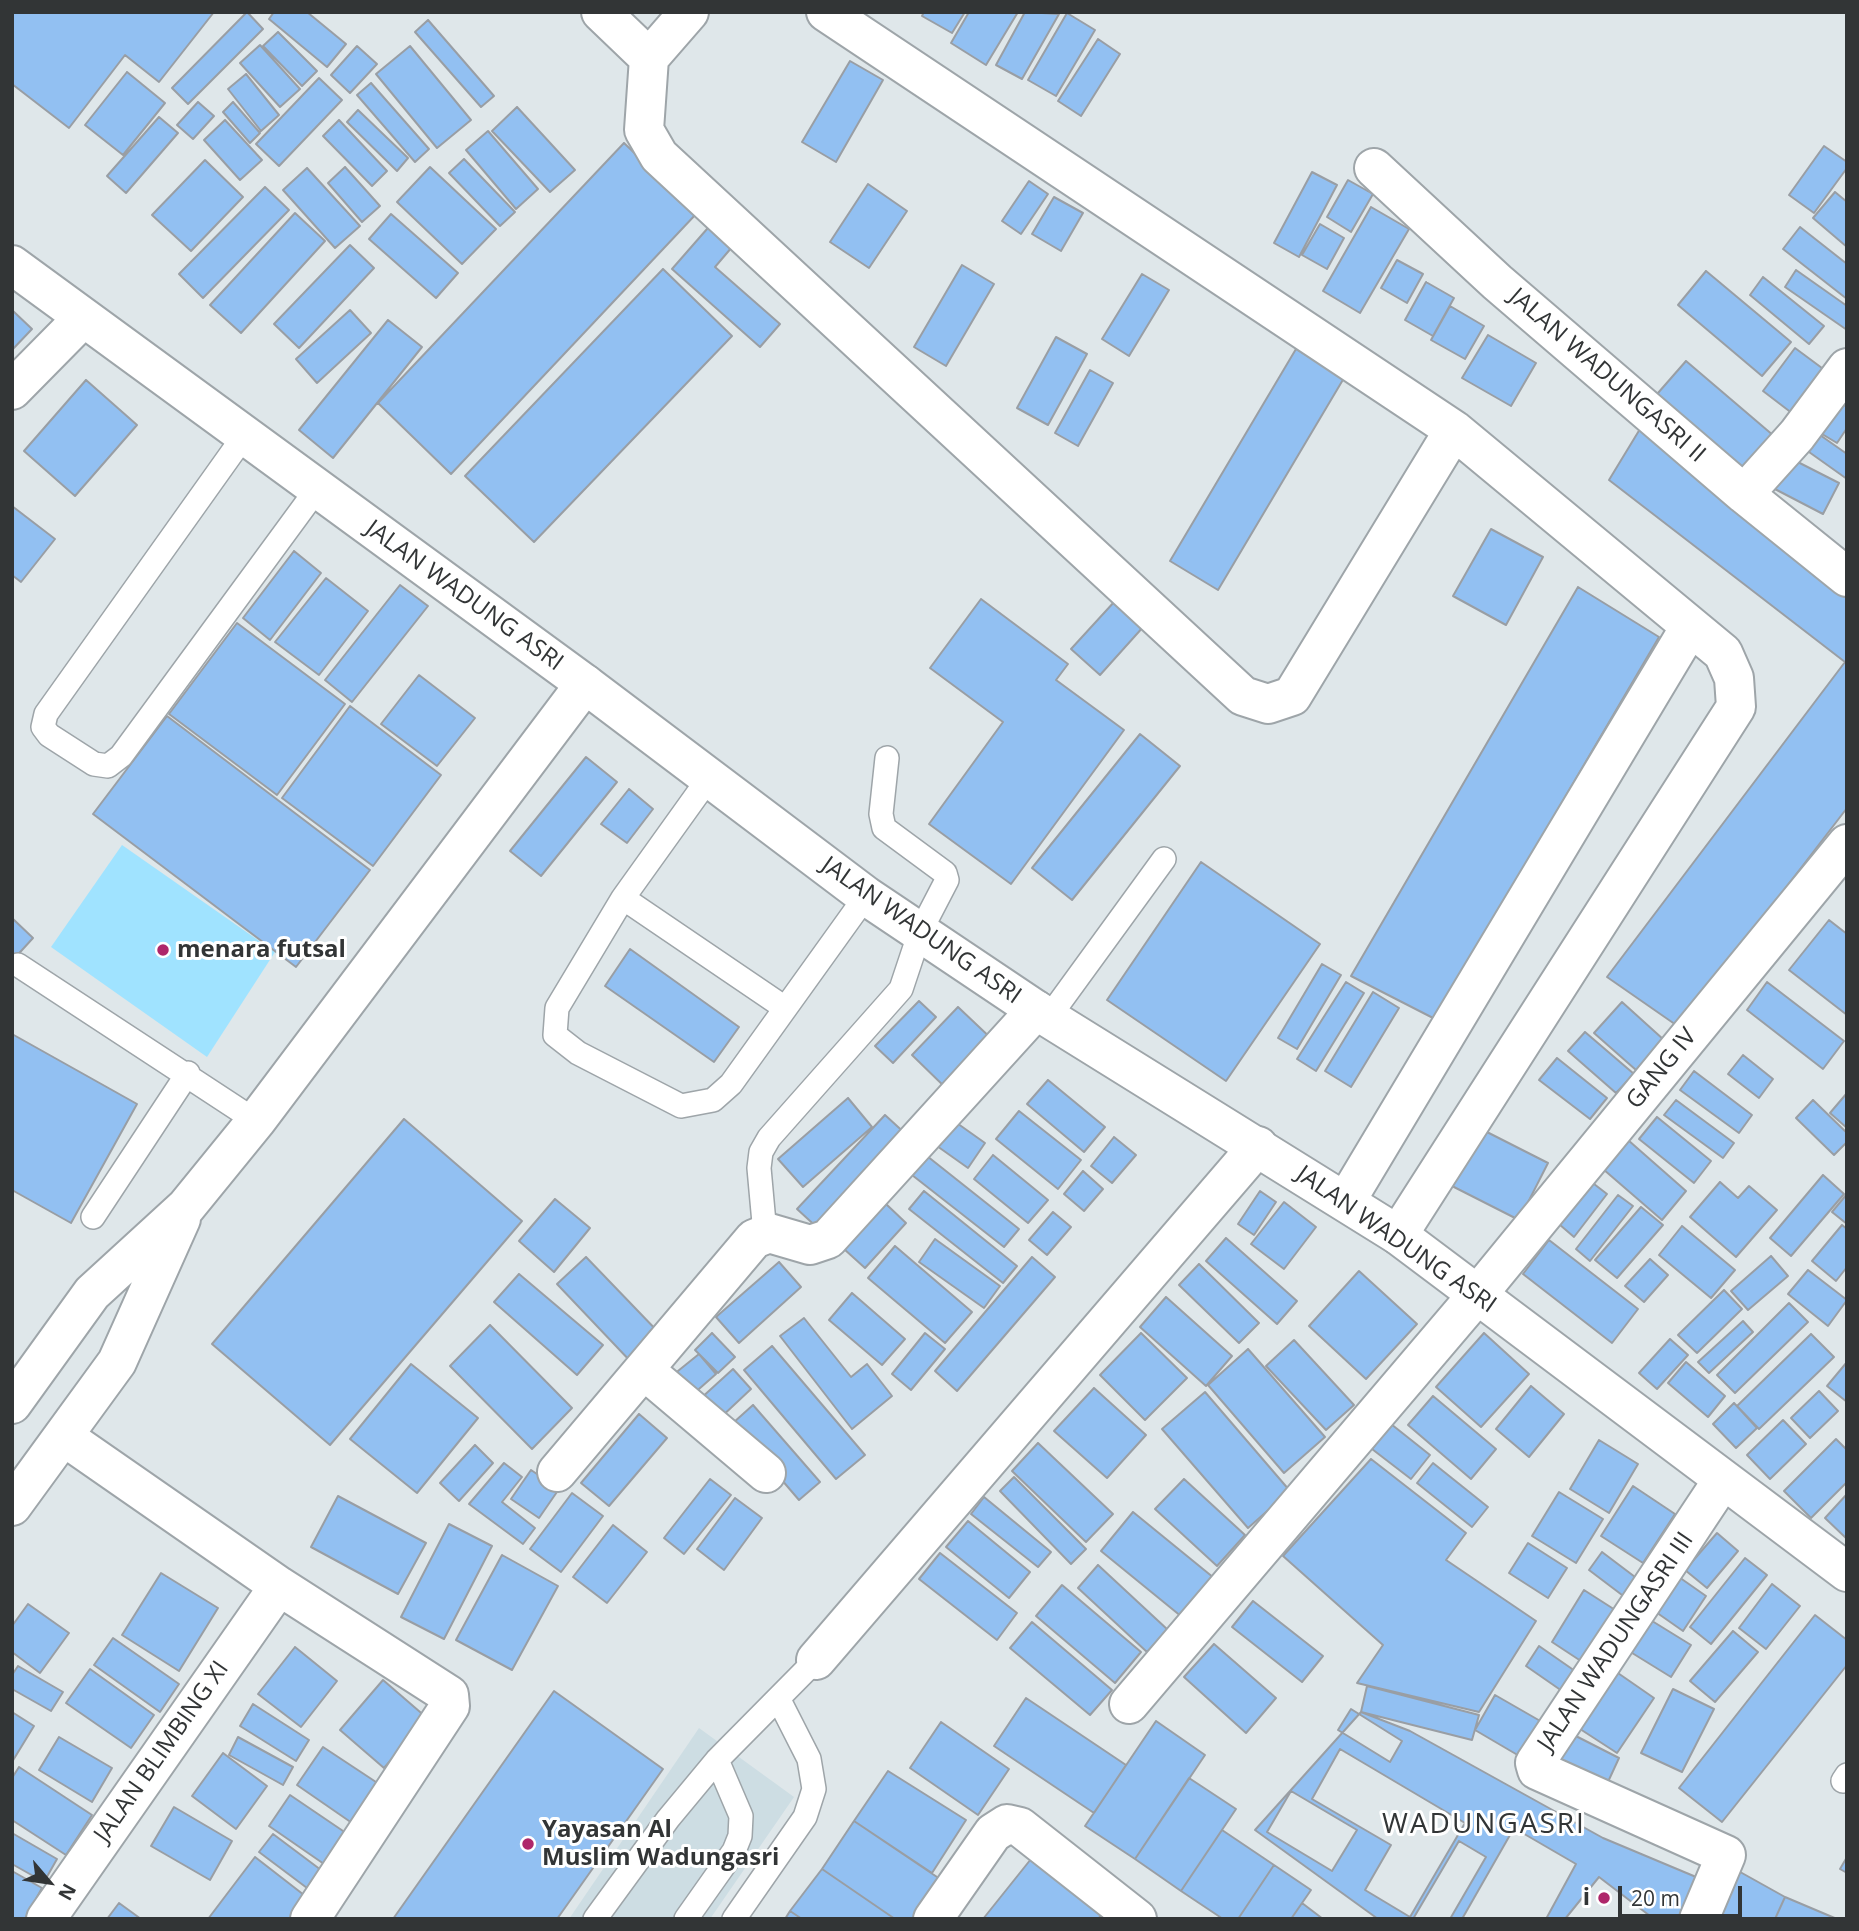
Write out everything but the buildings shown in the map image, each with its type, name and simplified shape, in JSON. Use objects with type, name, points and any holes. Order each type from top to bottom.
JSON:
[{"type":"street","points":[[601,12],[649,58]]},
{"type":"street","points":[[690,12],[649,58],[644,130],[659,156],[1243,696],[1268,704],[1292,696],[1454,430]]},
{"type":"street","points":[[826,12],[1454,430],[1723,653],[1734,678],[1736,707],[1398,1235]]},
{"type":"street","name":"JALAN WADUNGASRI II","points":[[1374,168],[1497,282],[1744,494],[1847,577]]},
{"type":"street","name":"JALAN WADUNG ASRI","points":[[12,265],[585,684],[866,896],[1042,1013],[1398,1235],[1722,1481],[1847,1572]]},
{"type":"street","points":[[12,390],[83,318]]},
{"type":"street","points":[[1744,494],[1797,435],[1847,368]]},
{"type":"street","points":[[1346,1201],[1690,627]]},
{"type":"street","points":[[12,1403],[92,1293],[186,1207],[256,1121],[585,684]]},
{"type":"street","name":"GANG IV","points":[[1129,1704],[1478,1294],[1847,844]]},
{"type":"street","points":[[557,1472],[754,1239],[765,1234],[778,1234],[810,1245],[828,1239],[1042,1013]]},
{"type":"street","points":[[816,1660],[1258,1146]]},
{"type":"street","points":[[12,1506],[117,1362],[186,1207]]},
{"type":"street","points":[[644,1370],[766,1474]]},
{"type":"street","points":[[63,1436],[279,1586],[445,1691],[450,1702],[310,1919]]},
{"type":"street","name":"JALAN WADUNGASRI III","points":[[1699,1919],[1726,1855],[1537,1770],[1535,1766],[1722,1481]]},
{"type":"street","name":"JALAN BLIMBING XI","points":[[46,1919],[279,1586]]},
{"type":"street","points":[[933,1919],[993,1833],[1007,1824],[1020,1827],[1136,1919]]},
{"type":"lane","points":[[244,436],[46,714],[43,727],[49,735],[94,764],[108,766],[121,756],[317,489]]},
{"type":"lane","points":[[765,1234],[758,1168],[761,1152],[769,1138],[901,989],[920,932],[947,877],[884,828],[881,814],[887,758]]},
{"type":"lane","points":[[709,778],[623,898],[556,1008],[555,1035],[578,1053],[681,1106],[713,1100],[732,1084],[866,896]]},
{"type":"lane","points":[[1042,1013],[1164,859]]},
{"type":"lane","points":[[623,898],[785,1008]]},
{"type":"lane","points":[[19,965],[188,1073],[256,1121]]},
{"type":"lane","points":[[93,1217],[188,1073]]},
{"type":"lane","points":[[595,1919],[668,1819],[717,1760],[816,1660]]},
{"type":"lane","points":[[733,1919],[805,1817],[814,1789],[809,1759],[779,1700]]},
{"type":"lane","points":[[686,1919],[734,1851],[740,1836],[741,1816],[717,1760]]},
{"type":"shaded area","name":"menara futsal","points":[[122,845],[275,952],[207,1057],[51,947]]},
{"type":"shaded area","points":[[699,1728],[794,1797],[710,1919],[569,1919]]},
{"type":"place","name":"menara futsal","points":[[163,950]]},
{"type":"place","name":"Yayasan Al Muslim Wadungasri","points":[[528,1844]]},
{"type":"place","name":"i","points":[[1604,1898]]},
{"type":"district","name":"WADUNGASRI","points":[[1484,1825]]}]
